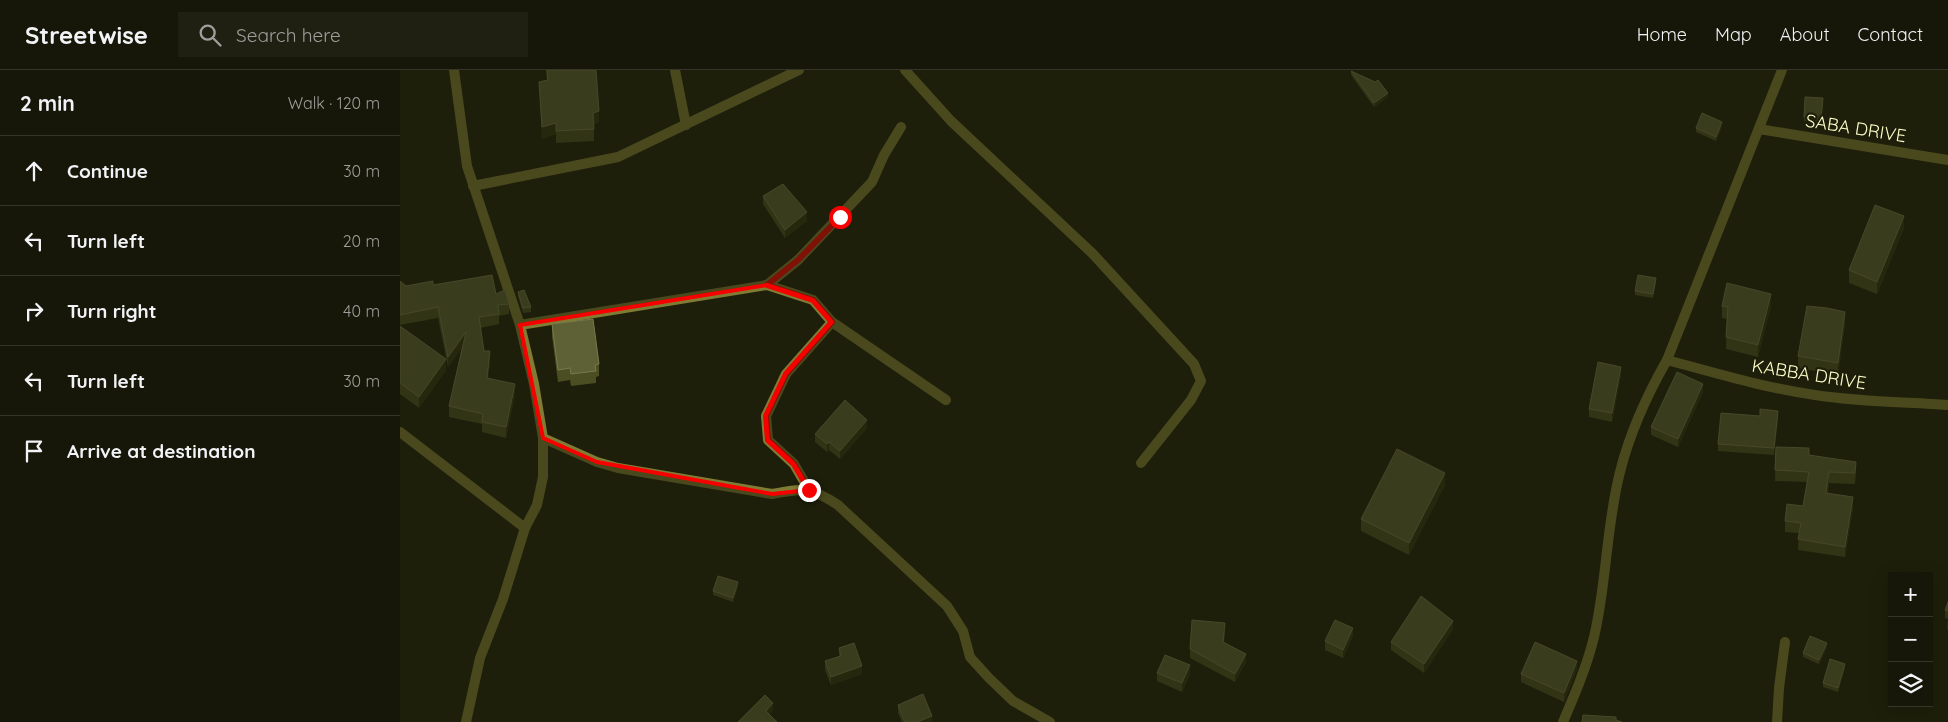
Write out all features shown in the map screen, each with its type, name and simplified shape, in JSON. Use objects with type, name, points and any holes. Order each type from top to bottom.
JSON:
[{"type":"street","points":[[454,70],[467,166],[520,325],[534,384],[543,438],[544,476],[537,505],[525,528],[503,599],[480,658],[466,722]]},
{"type":"street","points":[[674,70],[686,125]]},
{"type":"street","points":[[473,186],[618,157],[799,70]]},
{"type":"street","points":[[905,70],[951,121],[1093,254],[1194,364],[1202,381],[1191,400],[1141,462]]},
{"type":"street","points":[[1563,722],[1579,686],[1594,636],[1610,524],[1620,472],[1632,431],[1649,392],[1667,360],[1709,250],[1782,70]]},
{"type":"street","points":[[767,285],[798,260],[872,182],[884,155],[901,127]]},
{"type":"street","name":"SABA DRIVE","points":[[1759,129],[1948,160]]},
{"type":"street","points":[[520,325],[767,285],[813,300],[832,322],[946,400]]},
{"type":"street","points":[[809,490],[794,464],[768,440],[766,416],[786,374],[832,322]]},
{"type":"street","name":"KABBA DRIVE","points":[[1667,360],[1781,389],[1816,395],[1858,400],[1948,404]]},
{"type":"street","points":[[400,432],[525,528]]},
{"type":"street","points":[[543,438],[597,462],[618,468],[772,494],[793,490],[809,490],[824,496],[838,505],[947,606],[963,631],[970,658],[989,678],[1014,701],[1050,722]]},
{"type":"street","points":[[1777,722],[1785,642]]},
{"type":"highlighted area","points":[[767,285],[813,300],[832,322],[786,374],[766,416],[768,440],[794,464],[809,490],[772,494],[597,462],[543,438],[520,325]]},
{"type":"building","points":[[547,70],[596,70],[599,111],[593,113],[594,129],[556,131],[556,123],[542,127],[539,82],[548,80]]},
{"type":"building","points":[[1351,71],[1375,82],[1378,80],[1388,93],[1374,103]]},
{"type":"building","points":[[1805,97],[1823,98],[1821,119],[1804,117]]},
{"type":"building","points":[[1702,113],[1722,122],[1716,137],[1696,128]]},
{"type":"building","points":[[783,184],[807,212],[785,230],[763,196]]},
{"type":"building","points":[[1875,205],[1904,216],[1877,282],[1849,270]]},
{"type":"building","points":[[492,275],[496,294],[505,290],[509,304],[498,305],[499,314],[479,317],[484,351],[490,351],[487,378],[515,384],[506,427],[482,422],[483,414],[449,406],[466,332],[448,357],[438,307],[400,315],[400,281],[406,286],[433,281],[433,285]]},
{"type":"building","points":[[1638,275],[1656,278],[1653,294],[1635,291]]},
{"type":"building","points":[[1727,283],[1771,294],[1758,345],[1726,337],[1728,307],[1722,306]]},
{"type":"building","points":[[524,290],[531,307],[523,308],[518,292]]},
{"type":"building","points":[[1807,306],[1845,312],[1838,363],[1798,356]]},
{"type":"building","points":[[593,319],[599,364],[595,365],[596,371],[571,374],[570,368],[558,370],[552,324]]},
{"type":"building","points":[[400,326],[446,359],[419,397],[400,383]]},
{"type":"building","points":[[1598,362],[1621,367],[1612,413],[1589,409]]},
{"type":"building","points":[[1677,372],[1703,384],[1678,439],[1651,427]]},
{"type":"building","points":[[845,400],[867,420],[840,451],[829,442],[827,444],[815,434]]},
{"type":"building","points":[[1760,409],[1778,411],[1774,448],[1718,444],[1721,413],[1760,416]]},
{"type":"building","points":[[1776,447],[1809,448],[1809,455],[1856,462],[1855,473],[1829,472],[1826,493],[1853,497],[1845,547],[1798,539],[1801,523],[1785,521],[1787,504],[1803,506],[1809,472],[1775,470]]},
{"type":"building","points":[[1397,449],[1445,473],[1409,543],[1361,519]]},
{"type":"building","points":[[718,576],[738,582],[733,598],[713,591]]},
{"type":"building","points":[[1421,596],[1453,621],[1424,664],[1391,642]]},
{"type":"building","points":[[1192,620],[1225,623],[1223,642],[1246,654],[1235,674],[1190,649]]},
{"type":"building","points":[[1335,620],[1353,628],[1343,650],[1325,641]]},
{"type":"building","points":[[1810,636],[1827,643],[1819,660],[1803,653]]},
{"type":"building","points":[[1535,642],[1577,661],[1564,693],[1521,674]]},
{"type":"building","points":[[854,643],[862,666],[831,677],[825,661],[841,656],[839,648]]},
{"type":"building","points":[[1165,655],[1190,665],[1182,683],[1157,673]]},
{"type":"building","points":[[1830,659],[1845,664],[1838,688],[1823,683]]},
{"type":"building","points":[[923,694],[932,716],[917,722],[905,722],[898,705]]},
{"type":"building","points":[[765,695],[773,703],[766,711],[777,722],[738,722]]},
{"type":"building","points":[[1583,715],[1616,717],[1616,720],[1622,722],[1582,722]]},
{"type":"route","points":[[809,490],[794,464],[768,440],[766,416],[786,374],[832,322],[813,300],[767,285],[798,260],[840,217]]}]
